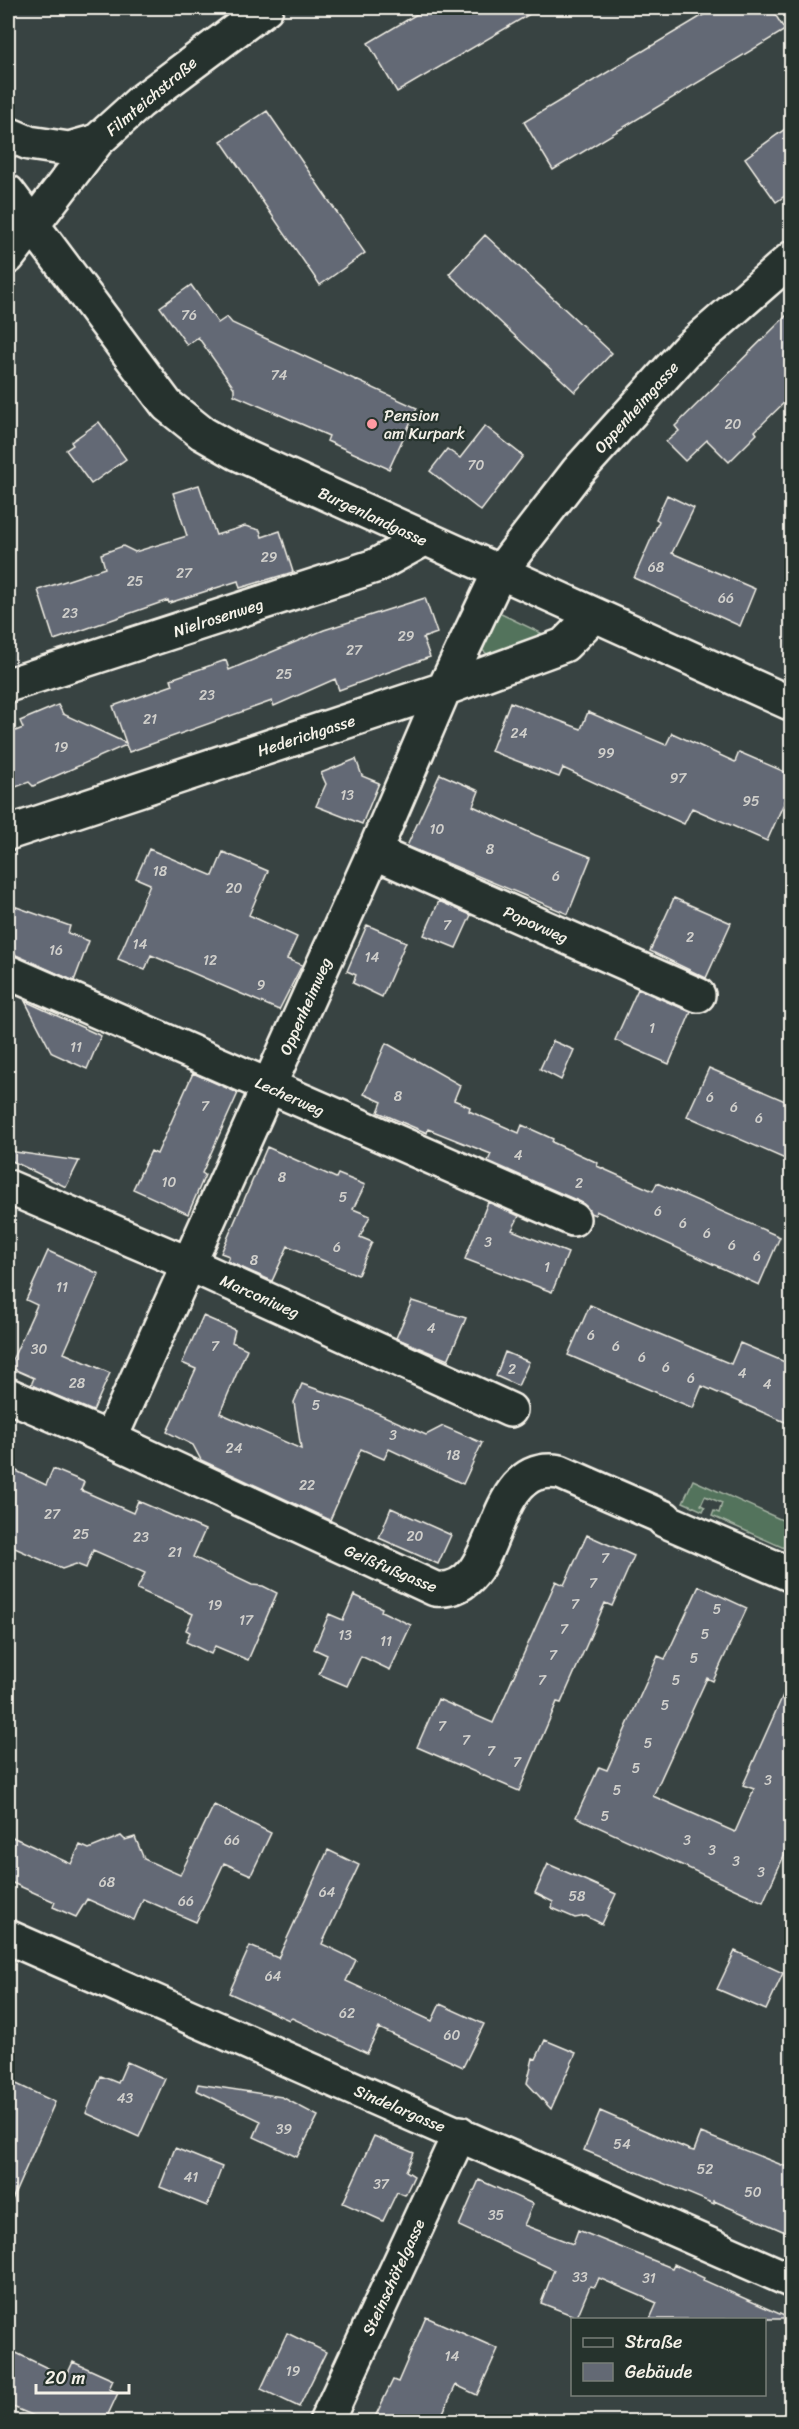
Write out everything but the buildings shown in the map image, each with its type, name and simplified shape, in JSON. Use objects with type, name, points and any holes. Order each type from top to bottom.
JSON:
[{"type":"street","name":"Filmteichstraße","points":[[8,257],[97,141],[140,102],[266,8]]},
{"type":"street","points":[[8,134],[28,143],[69,149],[97,141]]},
{"type":"street","name":"Burgenlandgasse","points":[[8,192],[149,383],[183,420],[237,453],[593,616],[792,704]]},
{"type":"street","name":"Oppenheimgasse","points":[[499,573],[578,471],[687,350],[792,258]]},
{"type":"street","name":"Nielrosenweg","points":[[8,684],[375,566],[424,539]]},
{"type":"street","name":"Oppenheimweg","points":[[110,1439],[374,852],[444,689],[499,573]]},
{"type":"street","name":"Hederichgasse","points":[[8,833],[444,689],[564,645],[593,616]]},
{"type":"street","name":"Popovweg","points":[[374,852],[698,995]]},
{"type":"street","name":"Lecherweg","points":[[8,972],[573,1219]]},
{"type":"street","name":"Marconiweg","points":[[8,1186],[189,1264],[510,1410]]},
{"type":"street","name":"Geißfußgasse","points":[[8,1395],[110,1439],[435,1589],[446,1590],[466,1581],[477,1566],[511,1493],[530,1476],[550,1470],[560,1472],[792,1575]]},
{"type":"street","name":"Sindelargasse","points":[[8,1937],[460,2133],[792,2281]]},
{"type":"street","name":"Steinschötelgasse","points":[[326,2421],[460,2133]]},
{"type":"green space","points":[[497,612],[541,633],[535,642],[490,656],[482,650],[483,642]]},
{"type":"green space","points":[[693,1480],[791,1524],[791,1551],[712,1516],[714,1511],[719,1513],[722,1503],[705,1496],[701,1505],[705,1507],[703,1511],[683,1502]]},
{"type":"place","name":"Pension am Kurpark","points":[[372,424]]}]
